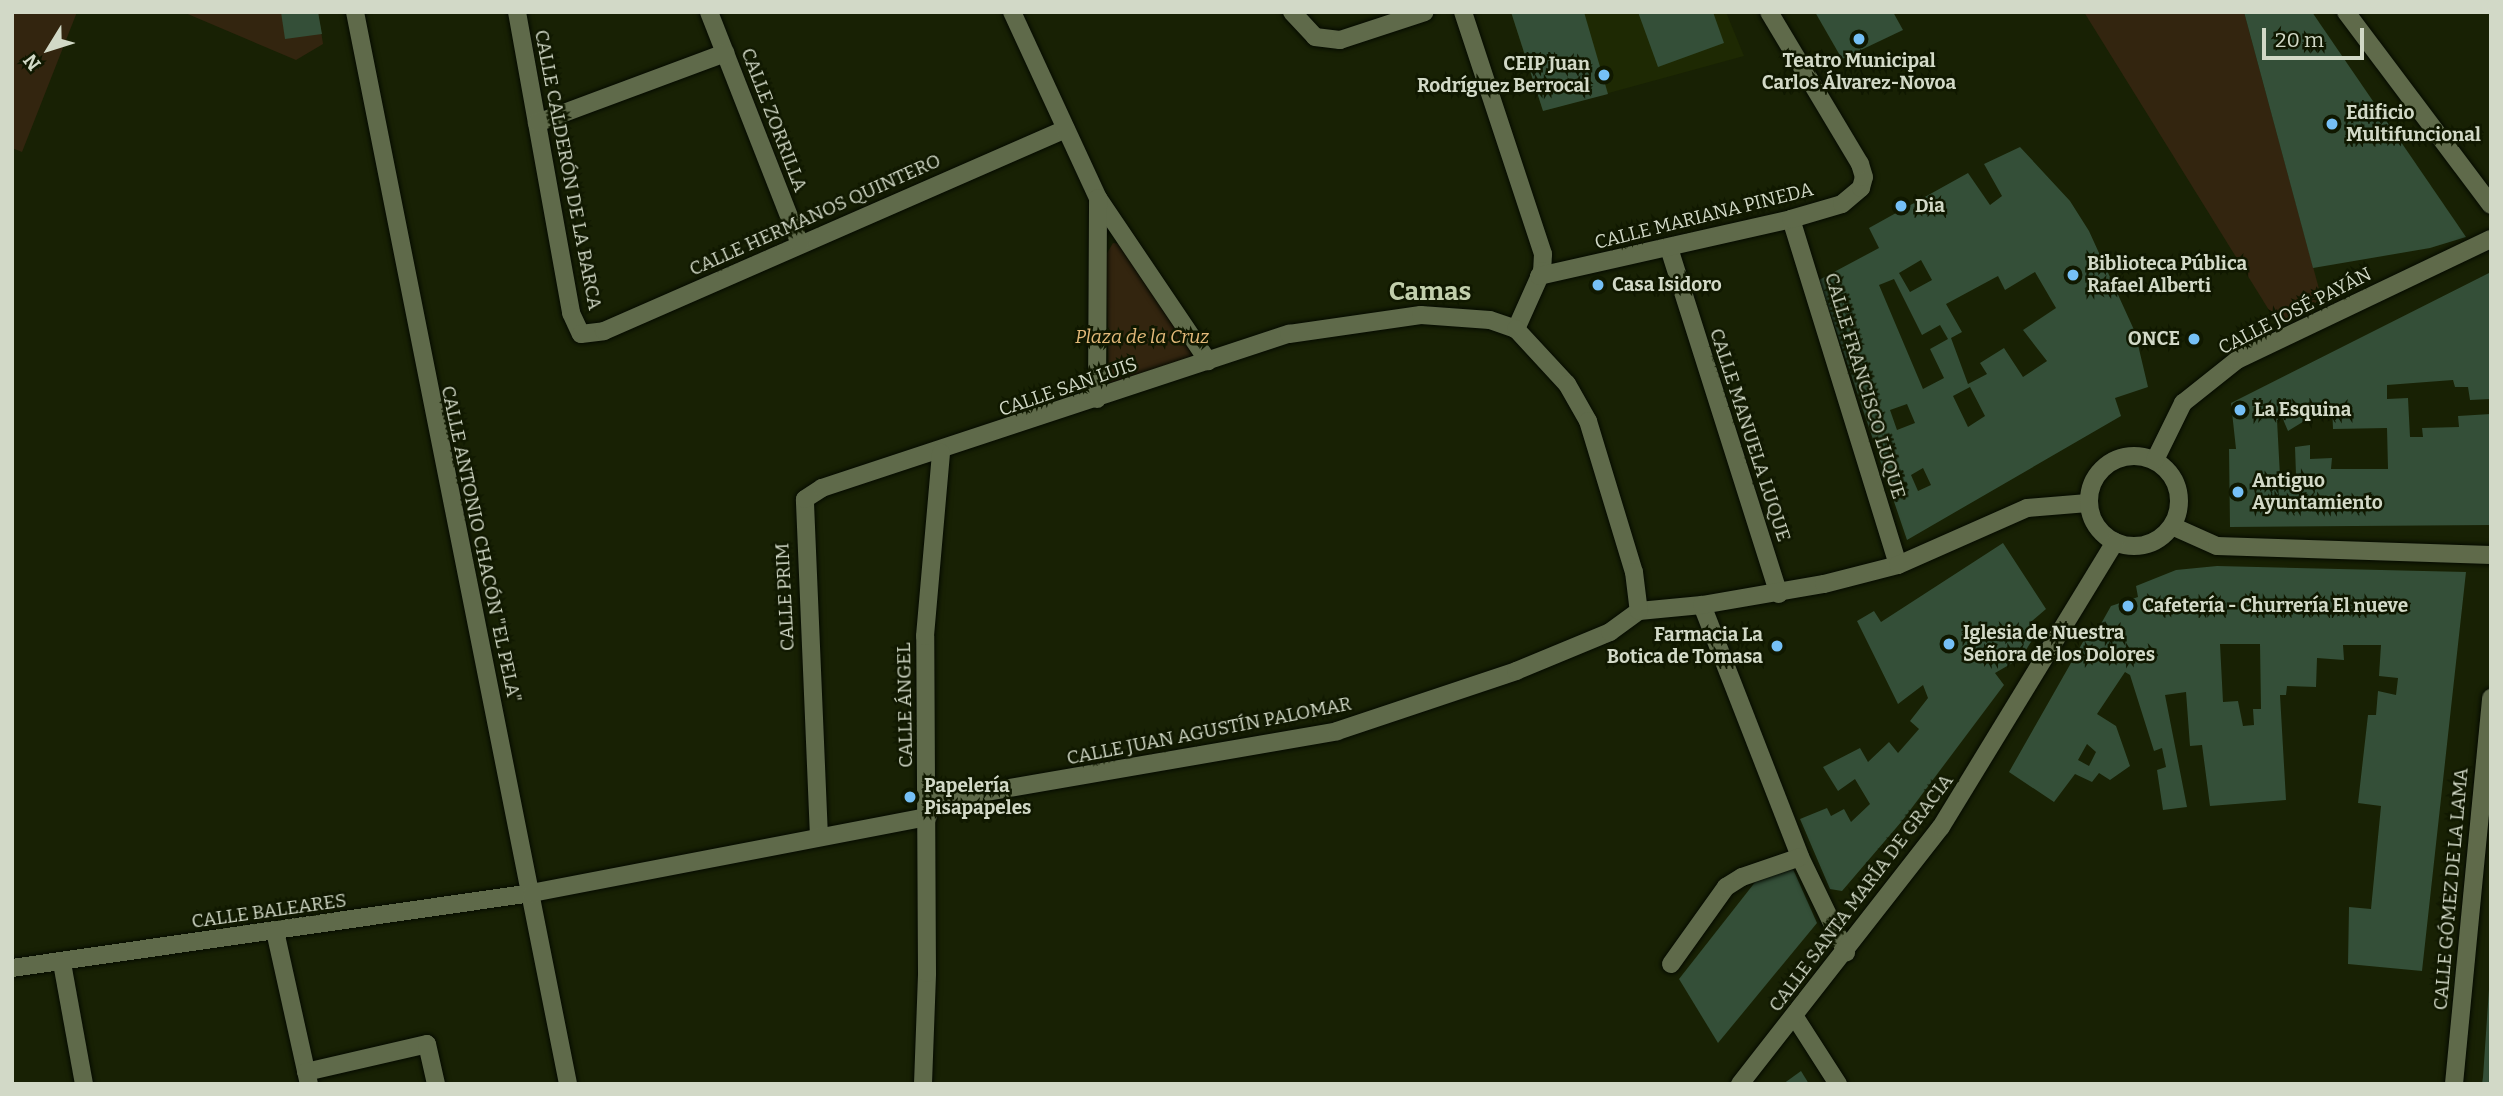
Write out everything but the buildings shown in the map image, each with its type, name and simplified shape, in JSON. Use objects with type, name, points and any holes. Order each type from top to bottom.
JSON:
[{"type":"street","name":"CALLE ANTONIO CHACÓN \"EL PELA\"","points":[[355,12],[397,241],[533,893],[568,1084]]},
{"type":"street","name":"CALLE CALDERÓN DE LA BARCA","points":[[517,12],[571,313],[581,334]]},
{"type":"street","name":"CALLE ZORRILLA","points":[[709,12],[800,244]]},
{"type":"street","points":[[1012,12],[1098,198],[1208,361]]},
{"type":"street","points":[[1292,12],[1315,37],[1340,40],[1425,12]]},
{"type":"street","points":[[1463,12],[1543,254],[1539,276],[1516,329],[1567,384],[1588,421],[1634,572],[1639,611],[1779,594],[1898,565],[2027,508],[2088,503]]},
{"type":"street","name":"CALLE MARIANA PINEDA","points":[[1539,276],[1791,219],[1852,198],[1864,177],[1851,148],[1769,12]]},
{"type":"street","points":[[2346,12],[2491,205]]},
{"type":"street","points":[[537,123],[725,53]]},
{"type":"street","name":"CALLE HERMANOS QUINTERO","points":[[581,334],[604,331],[1066,129]]},
{"type":"street","points":[[1097,398],[1098,198]]},
{"type":"street","name":"CALLE FRANCISCO LUQUE","points":[[1791,219],[1898,565]]},
{"type":"street","name":"CALLE JOSÉ PAYÁN","points":[[2155,460],[2183,403],[2237,360],[2491,239]]},
{"type":"street","name":"CALLE MANUELA LUQUE","points":[[1669,248],[1779,594]]},
{"type":"street","name":"CALLE SAN LUIS","points":[[941,453],[1289,334],[1410,316],[1461,316],[1516,329]]},
{"type":"street","name":"CALLE ÁNGEL","points":[[923,1084],[928,810],[925,636],[941,453]]},
{"type":"street","name":"CALLE PRIM","points":[[819,837],[805,499],[822,488],[941,453]]},
{"type":"street","points":[[2142,456],[2155,460],[2173,477],[2178,489],[2172,526],[2153,542],[2115,542],[2096,526],[2088,503],[2095,477],[2115,459],[2142,456]]},
{"type":"street","points":[[2172,526],[2217,546],[2491,555]]},
{"type":"street","name":"CALLE SANTA MARÍA DE GRACIA","points":[[1740,1084],[1846,952],[1941,827],[2115,542]]},
{"type":"street","points":[[1702,605],[1800,858],[1846,952]]},
{"type":"street","name":"CALLE JUAN AGUSTÍN PALOMAR","points":[[533,893],[819,837],[928,810],[1337,731],[1516,671],[1610,632],[1639,611]]},
{"type":"street","name":"CALLE GÓMEZ DE LA LAMA","points":[[2454,1084],[2485,812],[2491,698]]},
{"type":"street","points":[[1671,964],[1726,887],[1742,877],[1800,858]]},
{"type":"street","name":"CALLE BALEARES","points":[[12,968],[533,893]]},
{"type":"street","points":[[275,931],[308,1078],[427,1044],[436,1084]]},
{"type":"street","points":[[62,962],[84,1084]]},
{"type":"street","points":[[1795,1017],[1838,1084]]},
{"type":"shaded area","name":"CEIP Juan Rodríguez Berrocal","points":[[1511,12],[1726,12],[1744,56],[1543,111]]},
{"type":"green space","points":[[12,12],[77,12],[22,152],[12,148]]},
{"type":"green space","points":[[183,12],[318,12],[323,44],[296,60]]},
{"type":"green space","points":[[2084,12],[2244,12],[2322,300],[2277,323]]},
{"type":"green space","name":"Plaza de la Cruz","points":[[1113,243],[1124,244],[1194,357],[1109,385],[1106,255]]},
{"type":"place","name":"Teatro Municipal Carlos Álvarez-Novoa","points":[[1859,39]]},
{"type":"place","name":"CEIP Juan Rodríguez Berrocal","points":[[1604,75]]},
{"type":"place","name":"Edificio Multifuncional","points":[[2332,124]]},
{"type":"place","name":"Dia","points":[[1901,206]]},
{"type":"place","name":"Biblioteca Pública Rafael Alberti","points":[[2073,275]]},
{"type":"place","name":"Casa Isidoro","points":[[1598,285]]},
{"type":"place","name":"ONCE","points":[[2194,339]]},
{"type":"place","name":"La Esquina","points":[[2240,410]]},
{"type":"place","name":"Antiguo Ayuntamiento","points":[[2238,492]]},
{"type":"place","name":"Cafetería - Churrería El nueve","points":[[2128,606]]},
{"type":"place","name":"Iglesia de Nuestra Señora de los Dolores","points":[[1949,644]]},
{"type":"place","name":"Farmacia La Botica de Tomasa","points":[[1777,646]]},
{"type":"place","name":"Papelería Pisapapeles","points":[[910,797]]},
{"type":"district","name":"Camas","points":[[1430,292]]}]
